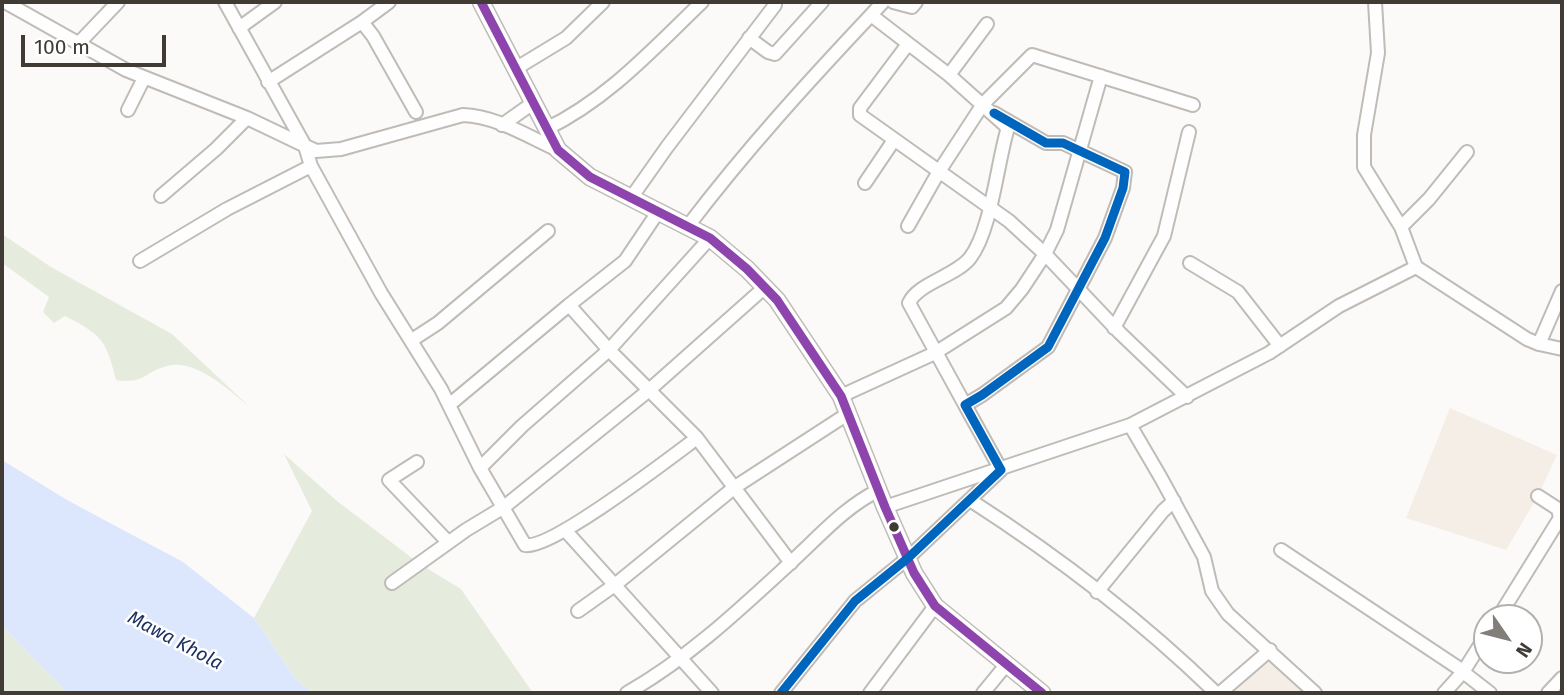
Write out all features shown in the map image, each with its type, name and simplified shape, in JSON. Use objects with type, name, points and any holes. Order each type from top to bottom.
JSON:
[{"type":"main road","points":[[481,2],[558,150],[590,177],[710,238],[747,269],[777,300],[841,396],[885,508],[908,558],[935,606],[1042,693]]},
{"type":"street","points":[[5,2],[144,78],[247,118],[316,151],[341,149],[463,115],[473,115],[502,125],[558,150]]},
{"type":"street","points":[[225,2],[305,146],[311,166],[381,293],[449,405],[480,468],[525,545],[532,546],[565,530],[697,438]]},
{"type":"street","points":[[239,28],[275,2]]},
{"type":"street","points":[[268,82],[389,2]]},
{"type":"street","points":[[515,69],[566,38],[603,2]]},
{"type":"street","points":[[547,129],[573,116],[611,89],[702,2]]},
{"type":"street","points":[[749,38],[775,54],[822,2]]},
{"type":"street","points":[[688,226],[729,172],[775,119],[883,2]]},
{"type":"street","points":[[893,2],[908,8],[916,2]]},
{"type":"street","points":[[1375,2],[1378,53],[1364,135],[1364,167],[1401,227],[1416,267],[1539,344],[1562,349]]},
{"type":"street","points":[[78,44],[114,3]]},
{"type":"street","points":[[631,198],[775,5]]},
{"type":"street","points":[[871,15],[949,75],[1006,125],[1007,131],[990,206],[972,256],[961,267],[911,299],[909,303],[1001,470]]},
{"type":"street","points":[[362,22],[373,36],[416,112]]},
{"type":"street","points":[[949,75],[987,24]]},
{"type":"street","points":[[908,44],[859,111],[860,115],[939,173],[990,206],[1045,254],[1114,328],[1187,397]]},
{"type":"street","points":[[908,226],[983,104],[1032,55],[1193,105]]},
{"type":"street","points":[[841,396],[935,353],[1006,308],[1022,289],[1057,230],[1101,76]]},
{"type":"street","points":[[128,110],[144,78]]},
{"type":"street","points":[[502,125],[533,103]]},
{"type":"street","points":[[965,405],[982,396],[1048,347],[1105,238],[1126,176],[1125,172],[1063,143],[1045,143],[994,113]]},
{"type":"street","points":[[161,197],[247,118]]},
{"type":"street","points":[[1114,328],[1164,236],[1189,132]]},
{"type":"street","points":[[865,183],[894,140]]},
{"type":"street","points":[[1401,227],[1429,199],[1467,152]]},
{"type":"street","points":[[140,261],[228,209],[311,166]]},
{"type":"street","points":[[449,405],[625,261],[658,212]]},
{"type":"street","points":[[412,341],[438,323],[548,230]]},
{"type":"street","points":[[480,468],[522,426],[609,350],[710,238]]},
{"type":"street","points":[[1189,263],[1238,292],[1280,346]]},
{"type":"street","points":[[885,508],[1130,425],[1280,346],[1339,306],[1416,267]]},
{"type":"street","points":[[392,583],[448,542],[504,507],[648,391],[764,288]]},
{"type":"street","points":[[1539,344],[1562,291]]},
{"type":"street","points":[[569,305],[648,391],[697,438],[791,562]]},
{"type":"street","points":[[578,611],[616,584],[735,487],[849,413]]},
{"type":"street","points":[[1130,425],[1204,557],[1212,591],[1228,614],[1315,693]]},
{"type":"street","points":[[417,463],[389,480],[448,542]]},
{"type":"street","points":[[781,693],[855,601],[908,558],[1001,470]]},
{"type":"street","points":[[627,693],[681,659],[791,562],[838,516],[879,489]]},
{"type":"street","points":[[1507,604],[1560,518],[1558,509],[1538,496]]},
{"type":"street","points":[[970,500],[1031,539],[1218,693],[1270,650]]},
{"type":"street","points":[[1097,592],[1174,501]]},
{"type":"street","points":[[565,530],[681,659],[704,691]]},
{"type":"street","points":[[1281,550],[1490,693]]},
{"type":"street","points":[[870,693],[935,606]]},
{"type":"street","points":[[1444,693],[1473,656]]},
{"type":"street","points":[[984,693],[1006,665]]},
{"type":"street","points":[[1548,693],[1562,678]]},
{"type":"shaded area","points":[[1450,408],[1557,455],[1538,496],[1506,550],[1406,518]]},
{"type":"shaded area","points":[[1269,657],[1310,693],[1227,693]]},
{"type":"green space","points":[[2,234],[51,267],[172,334],[251,408],[212,378],[190,367],[167,366],[139,379],[116,380],[101,340],[87,328],[65,316],[54,323],[43,312],[49,297],[2,263]]},
{"type":"green space","points":[[284,454],[337,501],[420,564],[461,589],[533,693],[312,693],[295,678],[254,618],[312,511]]},
{"type":"green space","points":[[2,626],[68,693],[2,693]]},
{"type":"water","name":"Mawa Khola","points":[[2,460],[67,500],[183,562],[254,618],[295,678],[312,693],[68,693],[2,626]]},
{"type":"transit line","points":[[481,2],[558,150],[590,177],[710,238],[747,269],[777,300],[841,396],[914,573],[935,606],[1042,693]]},
{"type":"transit line","points":[[781,693],[855,601],[908,558],[1001,470],[965,405],[1048,347],[1105,238],[1123,188],[1125,172],[1063,143],[1046,143],[994,113]]}]
